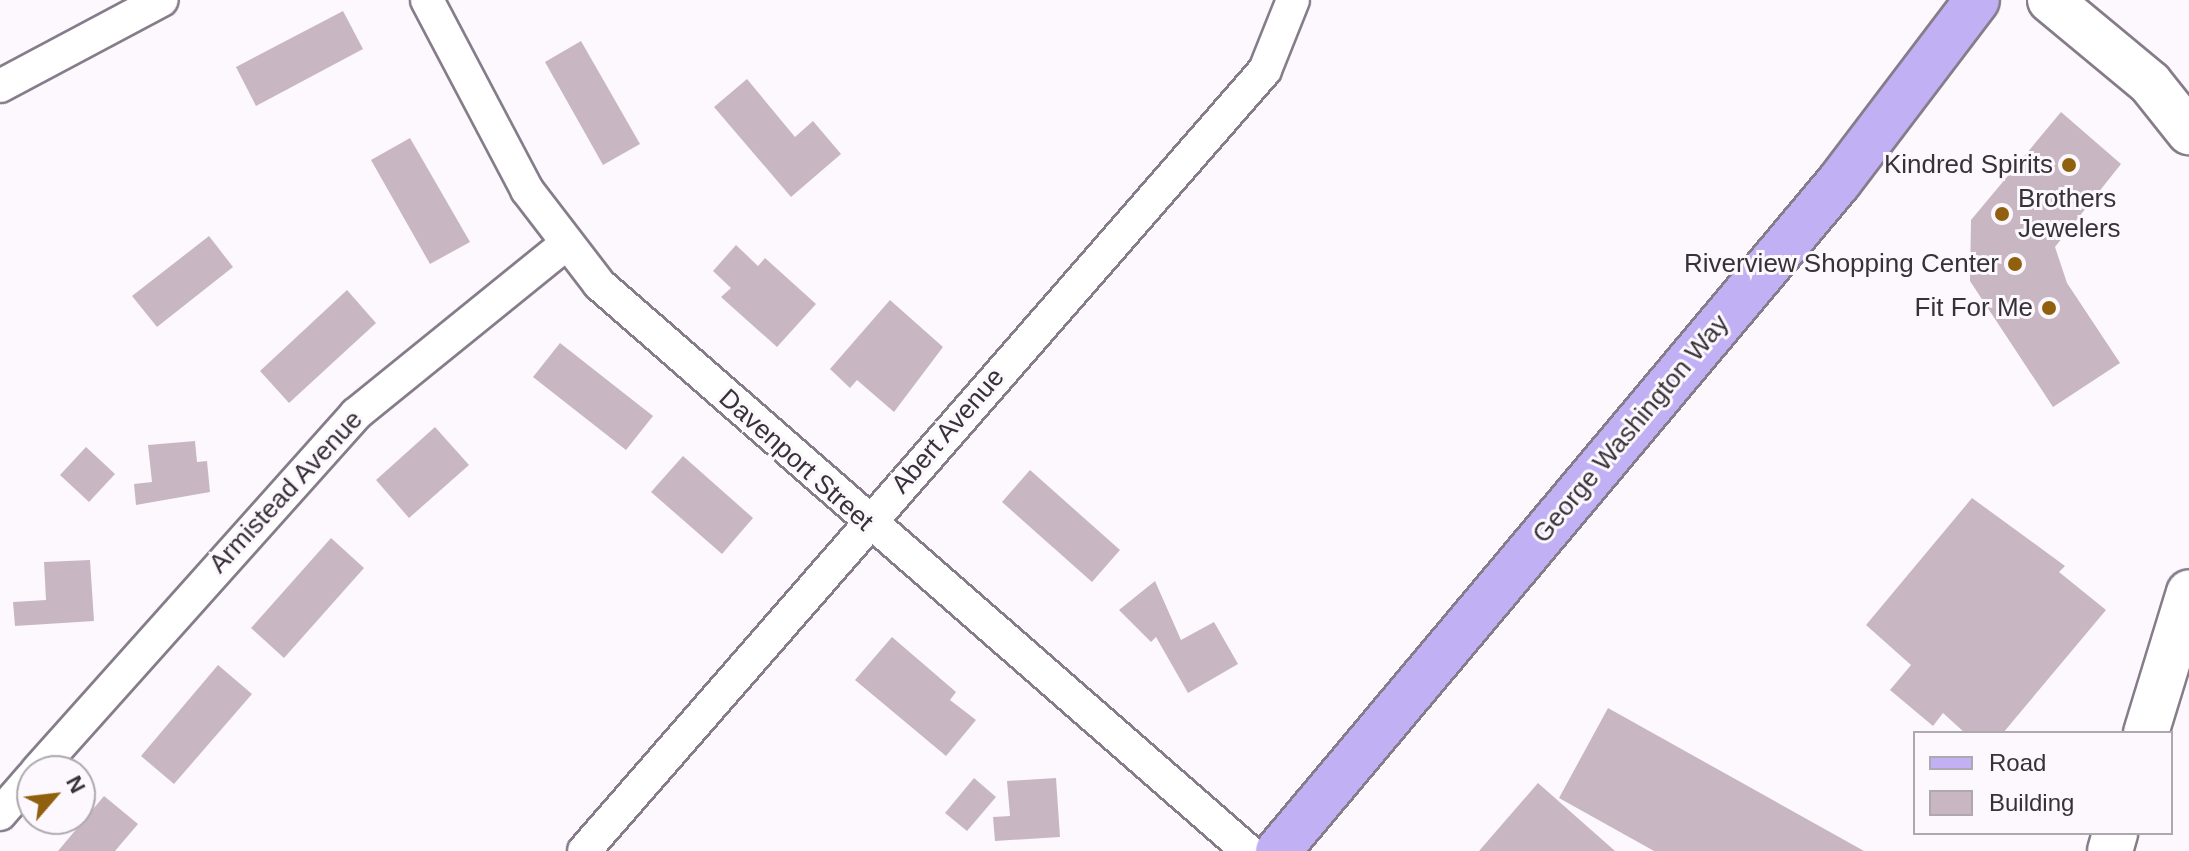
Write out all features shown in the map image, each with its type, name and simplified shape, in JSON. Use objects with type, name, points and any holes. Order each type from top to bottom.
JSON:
[{"type":"main road","name":"George Washington Way","points":[[1278,851],[1839,182],[1977,0]]},
{"type":"street","points":[[0,86],[162,0]]},
{"type":"street","name":"Davenport Street","points":[[427,0],[527,190],[565,245],[599,284],[867,524],[1248,851]]},
{"type":"street","name":"Abert Avenue","points":[[584,851],[1265,70],[1293,0]]},
{"type":"street","points":[[2050,0],[2150,83],[2189,132]]},
{"type":"street","name":"Armistead Avenue","points":[[51,755],[356,414],[565,245]]},
{"type":"street","points":[[2147,731],[2189,592]]},
{"type":"street","points":[[0,814],[16,796]]},
{"type":"building","points":[[343,11],[363,49],[256,106],[236,67]]},
{"type":"building","points":[[581,41],[640,144],[603,165],[545,62]]},
{"type":"building","points":[[747,79],[795,137],[813,121],[841,154],[791,197],[714,107]]},
{"type":"building","name":"Riverview Shopping Center","points":[[2061,112],[2121,164],[2055,247],[2067,283],[2120,363],[2053,407],[1970,281],[1971,220]]},
{"type":"building","points":[[410,138],[470,242],[430,264],[371,160]]},
{"type":"building","points":[[209,236],[233,267],[157,327],[132,296]]},
{"type":"building","points":[[736,245],[758,266],[765,258],[816,304],[777,347],[721,297],[731,288],[713,271]]},
{"type":"building","points":[[347,290],[376,323],[289,403],[260,371]]},
{"type":"building","points":[[890,300],[943,347],[894,412],[857,380],[850,388],[830,369]]},
{"type":"building","points":[[560,343],[653,416],[626,450],[533,377]]},
{"type":"building","points":[[435,427],[469,465],[409,518],[376,480]]},
{"type":"building","points":[[195,441],[197,462],[207,461],[210,492],[136,505],[134,484],[152,482],[148,445]]},
{"type":"building","points":[[86,447],[115,474],[89,502],[60,475]]},
{"type":"building","points":[[683,456],[753,518],[722,554],[651,492]]},
{"type":"building","points":[[1030,470],[1120,550],[1092,582],[1002,502]]},
{"type":"building","points":[[1972,498],[2065,566],[2059,572],[2106,610],[2005,731],[1963,731],[1943,713],[1933,726],[1890,690],[1911,665],[1866,625]]},
{"type":"building","points":[[331,538],[364,568],[284,658],[251,628]]},
{"type":"building","points":[[90,560],[94,621],[15,626],[13,602],[46,600],[44,562]]},
{"type":"building","points":[[1155,581],[1181,640],[1214,622],[1238,664],[1188,693],[1156,637],[1151,642],[1119,610]]},
{"type":"building","points":[[892,637],[956,692],[950,700],[976,720],[946,756],[855,680]]},
{"type":"building","points":[[218,665],[252,694],[174,784],[141,756]]},
{"type":"building","points":[[1608,708],[1864,851],[1654,851],[1559,798]]},
{"type":"building","points":[[974,778],[996,797],[967,831],[945,813]]},
{"type":"building","points":[[1056,778],[1060,837],[995,841],[993,817],[1010,816],[1007,781]]},
{"type":"building","points":[[1538,783],[1615,851],[1479,851]]},
{"type":"building","points":[[104,796],[138,824],[115,851],[58,851],[71,835],[96,835],[96,806]]},
{"type":"place","name":"Kindred Spirits","points":[[2069,165]]},
{"type":"place","name":"Brothers Jewelers","points":[[2002,214]]},
{"type":"place","name":"Riverview Shopping Center","points":[[2015,264]]},
{"type":"place","name":"Fit For Me","points":[[2049,308]]}]
